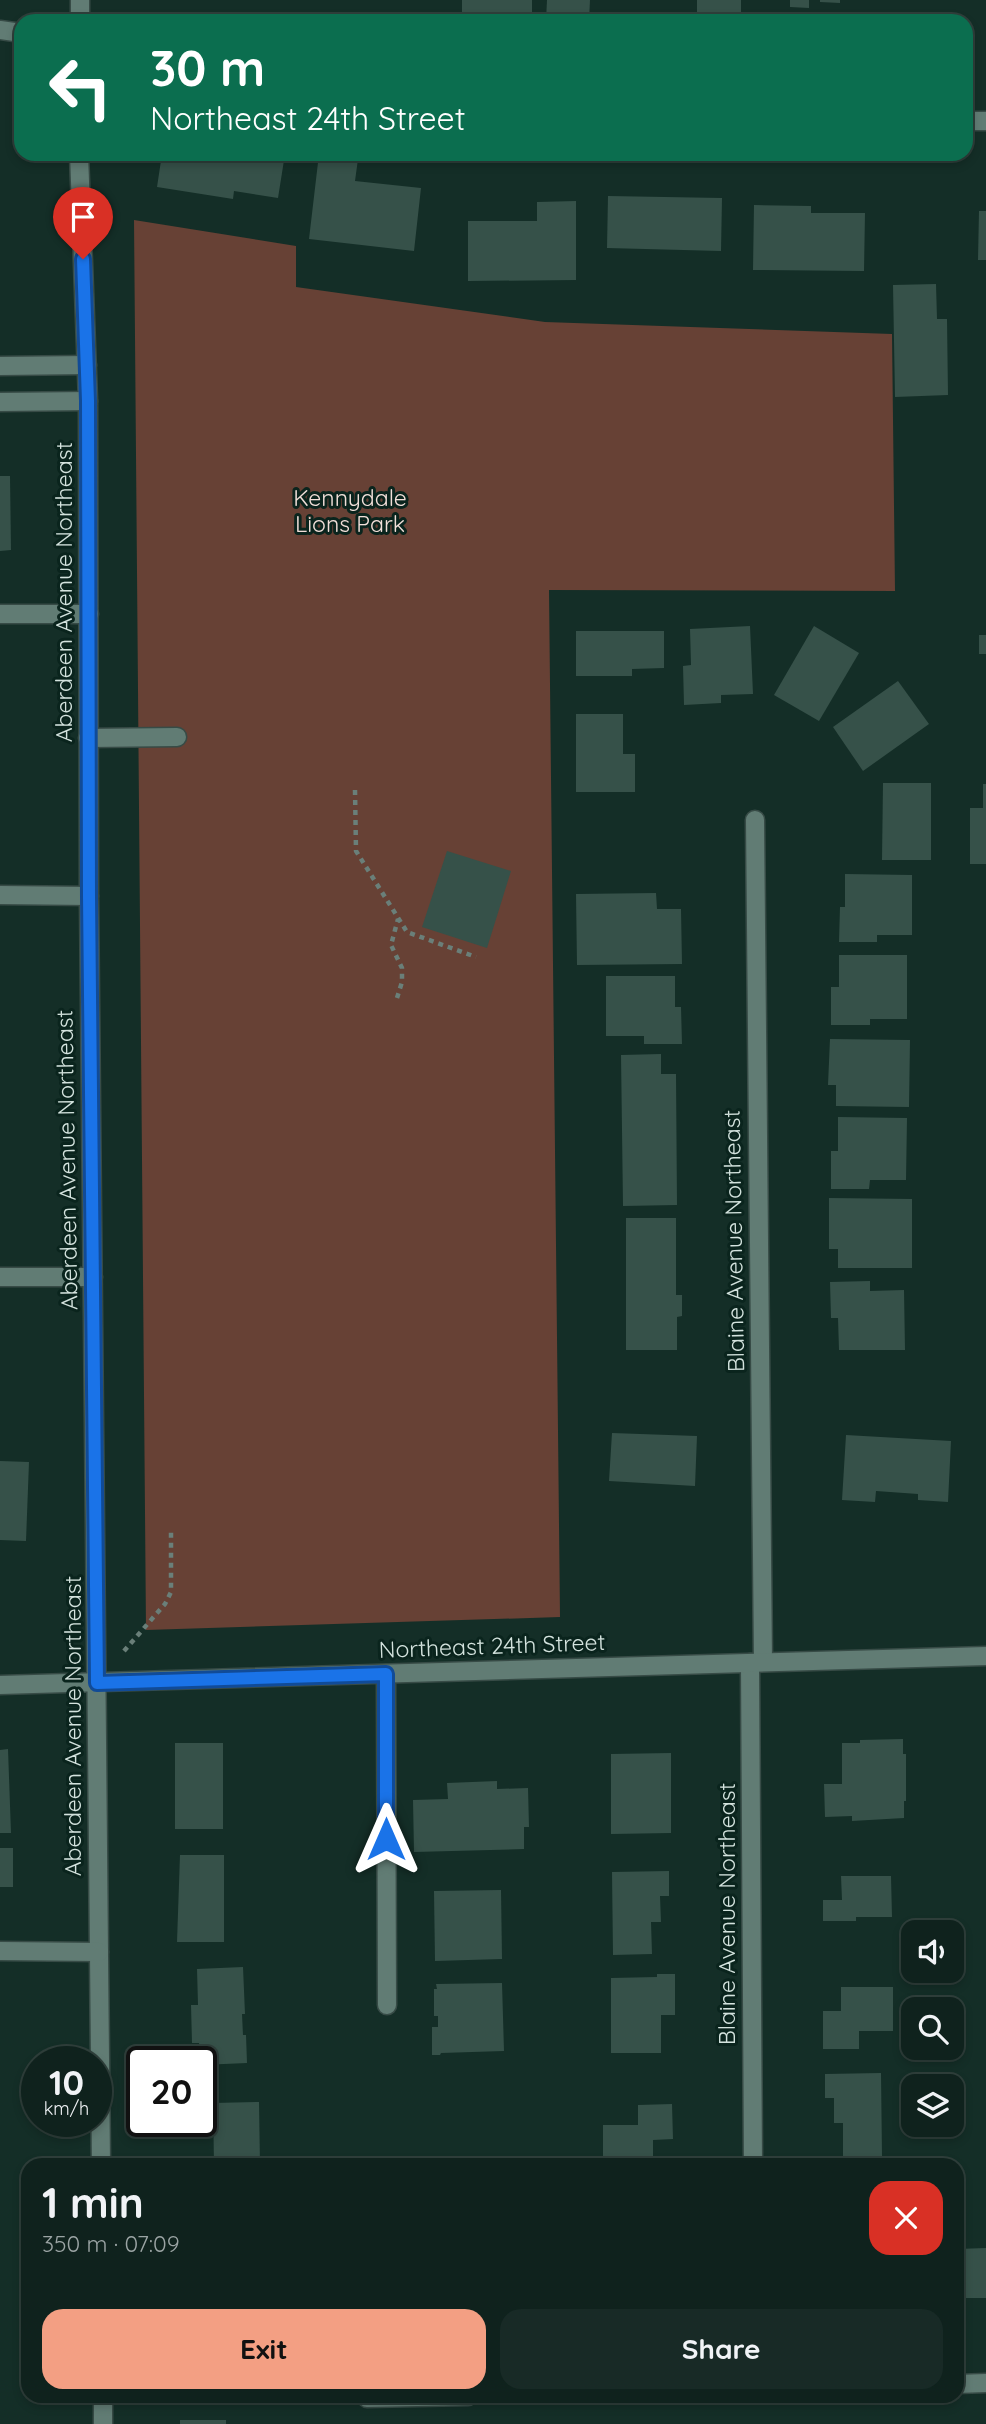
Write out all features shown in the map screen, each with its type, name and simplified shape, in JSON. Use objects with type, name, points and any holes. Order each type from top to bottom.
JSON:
[{"type":"street","name":"Aberdeen Avenue Northeast","points":[[79,161],[88,401],[89,896],[101,2158]]},
{"type":"street","points":[[0,366],[87,365]]},
{"type":"street","points":[[0,402],[88,401]]},
{"type":"street","points":[[0,614],[89,614]]},
{"type":"street","points":[[88,738],[177,737]]},
{"type":"street","name":"Blaine Avenue Northeast","points":[[753,2158],[756,1662],[755,820]]},
{"type":"street","points":[[0,895],[89,896]]},
{"type":"street","points":[[0,1277],[93,1277]]},
{"type":"street","name":"Northeast 24th Street","points":[[0,1685],[986,1656]]},
{"type":"street","points":[[386,1674],[387,2005]]},
{"type":"street","points":[[0,1951],[99,1952]]},
{"type":"street","points":[[964,2384],[986,2383]]},
{"type":"street","points":[[103,2403],[103,2424]]},
{"type":"path","points":[[355,790],[356,851],[407,932],[476,957]]},
{"type":"path","points":[[397,998],[402,982],[402,968],[391,945],[399,919]]},
{"type":"path","points":[[97,1683],[164,1604],[171,1592],[171,1530]]},
{"type":"green space","name":"Kennydale Lions Park","points":[[134,220],[296,246],[296,287],[545,322],[892,334],[895,591],[549,590],[560,1617],[146,1630]]},
{"type":"building","points":[[462,0],[532,0],[532,14],[462,12]]},
{"type":"building","points":[[547,0],[590,0],[589,14],[546,14]]},
{"type":"building","points":[[697,0],[741,0],[741,14],[697,14]]},
{"type":"building","points":[[790,0],[809,0],[809,8],[790,7]]},
{"type":"building","points":[[840,0],[840,3],[820,2]]},
{"type":"building","points":[[161,161],[284,161],[278,198],[234,191],[233,199],[157,187]]},
{"type":"building","points":[[318,161],[358,161],[355,181],[421,188],[414,251],[309,239]]},
{"type":"building","points":[[608,196],[722,198],[721,251],[607,248]]},
{"type":"building","points":[[576,201],[576,280],[468,281],[468,221],[537,221],[537,202]]},
{"type":"building","points":[[754,205],[811,206],[811,213],[865,213],[864,271],[753,270]]},
{"type":"building","points":[[979,211],[986,211],[986,260],[978,260]]},
{"type":"building","points":[[936,284],[937,319],[947,319],[948,395],[895,397],[893,285]]},
{"type":"building","points":[[0,476],[10,476],[11,550],[0,551]]},
{"type":"building","points":[[750,626],[753,694],[721,695],[721,703],[684,705],[683,666],[691,665],[690,629]]},
{"type":"building","points":[[814,626],[859,653],[819,721],[774,695]]},
{"type":"building","points":[[576,631],[664,631],[664,668],[632,669],[632,676],[576,676]]},
{"type":"building","points":[[979,635],[986,635],[986,654],[979,654]]},
{"type":"building","points":[[898,681],[929,724],[863,771],[833,727]]},
{"type":"building","points":[[576,714],[623,714],[623,754],[635,754],[635,792],[576,792]]},
{"type":"building","points":[[883,783],[931,783],[931,860],[882,860]]},
{"type":"building","points":[[983,784],[986,784],[986,864],[970,864],[970,808],[983,808]]},
{"type":"building","points":[[447,851],[511,871],[487,948],[422,927]]},
{"type":"building","points":[[845,874],[912,875],[912,935],[877,935],[877,942],[839,942],[840,907],[845,907]]},
{"type":"building","points":[[656,893],[657,909],[681,909],[682,964],[577,965],[576,894]]},
{"type":"building","points":[[839,955],[907,955],[907,1019],[870,1019],[870,1025],[831,1025],[831,987],[839,987]]},
{"type":"building","points":[[606,976],[675,976],[675,1007],[681,1007],[682,1044],[644,1044],[644,1036],[606,1036]]},
{"type":"building","points":[[830,1039],[910,1040],[909,1107],[836,1106],[836,1085],[828,1085]]},
{"type":"building","points":[[661,1054],[661,1074],[676,1074],[677,1205],[623,1206],[621,1055]]},
{"type":"building","points":[[838,1117],[907,1118],[906,1180],[870,1180],[869,1189],[831,1189],[831,1151],[838,1151]]},
{"type":"building","points":[[829,1198],[912,1199],[912,1268],[838,1268],[838,1249],[829,1249]]},
{"type":"building","points":[[626,1218],[676,1218],[676,1295],[682,1295],[682,1316],[677,1317],[677,1350],[626,1350]]},
{"type":"building","points":[[870,1281],[870,1291],[904,1290],[905,1350],[839,1350],[838,1318],[831,1318],[830,1282]]},
{"type":"building","points":[[612,1433],[697,1436],[695,1486],[609,1481]]},
{"type":"building","points":[[846,1435],[951,1441],[948,1502],[918,1500],[918,1494],[876,1491],[875,1502],[842,1500]]},
{"type":"building","points":[[0,1461],[29,1462],[26,1541],[0,1540]]},
{"type":"building","points":[[903,1739],[903,1754],[906,1754],[904,1818],[852,1821],[852,1816],[825,1817],[824,1784],[842,1784],[842,1743]]},
{"type":"building","points":[[175,1743],[223,1743],[223,1829],[175,1829]]},
{"type":"building","points":[[8,1749],[11,1833],[0,1833],[0,1750]]},
{"type":"building","points":[[671,1753],[671,1833],[611,1834],[611,1754]]},
{"type":"building","points":[[497,1781],[497,1789],[528,1788],[529,1827],[524,1827],[524,1849],[414,1852],[413,1800],[448,1799],[447,1783]]},
{"type":"building","points":[[0,1848],[13,1848],[13,1887],[0,1887]]},
{"type":"building","points":[[180,1855],[224,1855],[224,1942],[177,1942]]},
{"type":"building","points":[[669,1871],[669,1896],[660,1896],[661,1922],[651,1922],[652,1954],[613,1955],[612,1872]]},
{"type":"building","points":[[841,1876],[891,1876],[892,1917],[823,1921],[823,1900],[842,1900]]},
{"type":"building","points":[[501,1890],[502,1959],[435,1961],[434,1891]]},
{"type":"building","points":[[243,1967],[245,2014],[242,2014],[247,2063],[217,2064],[217,2046],[199,2046],[199,2043],[192,2043],[191,2005],[198,2005],[197,1969]]},
{"type":"building","points":[[657,1974],[675,1974],[675,2015],[661,2015],[661,2053],[611,2053],[611,1978],[657,1977]]},
{"type":"building","points":[[502,1983],[504,2051],[432,2055],[432,2027],[438,2027],[438,2016],[434,2016],[436,1984]]},
{"type":"building","points":[[841,1987],[893,1987],[893,2031],[859,2031],[859,2049],[823,2049],[823,2011],[841,2011]]},
{"type":"building","points":[[881,2073],[882,2156],[843,2157],[843,2123],[834,2123],[834,2098],[825,2098],[825,2074]]},
{"type":"building","points":[[259,2102],[260,2158],[214,2158],[217,2103]]},
{"type":"building","points":[[672,2104],[673,2139],[653,2140],[653,2158],[603,2158],[603,2125],[638,2125],[638,2105]]},
{"type":"building","points":[[986,2248],[986,2298],[964,2298],[964,2249]]},
{"type":"building","points":[[180,2420],[226,2420],[226,2424],[180,2424]]},
{"type":"route","points":[[83,259],[88,401],[89,896],[97,1683],[386,1674],[386,1839]]}]
